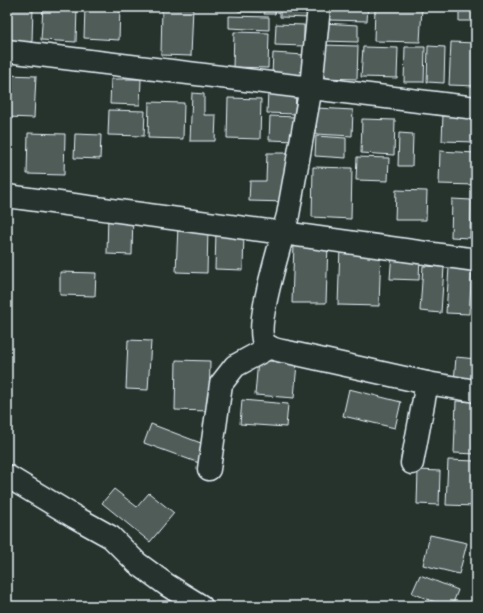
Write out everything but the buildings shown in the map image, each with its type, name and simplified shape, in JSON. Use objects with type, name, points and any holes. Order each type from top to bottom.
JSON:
[{"type":"street","points":[[319,7],[311,87],[288,216],[264,308],[262,337],[265,343],[270,347],[427,383],[476,391]]},
{"type":"street","points":[[7,51],[476,108]]},
{"type":"street","points":[[7,196],[476,260]]},
{"type":"street","points":[[209,469],[222,384],[235,366],[270,347]]},
{"type":"street","points":[[412,464],[427,383]]},
{"type":"street","points":[[7,476],[75,518],[111,537],[137,563],[167,585],[201,606]]}]
